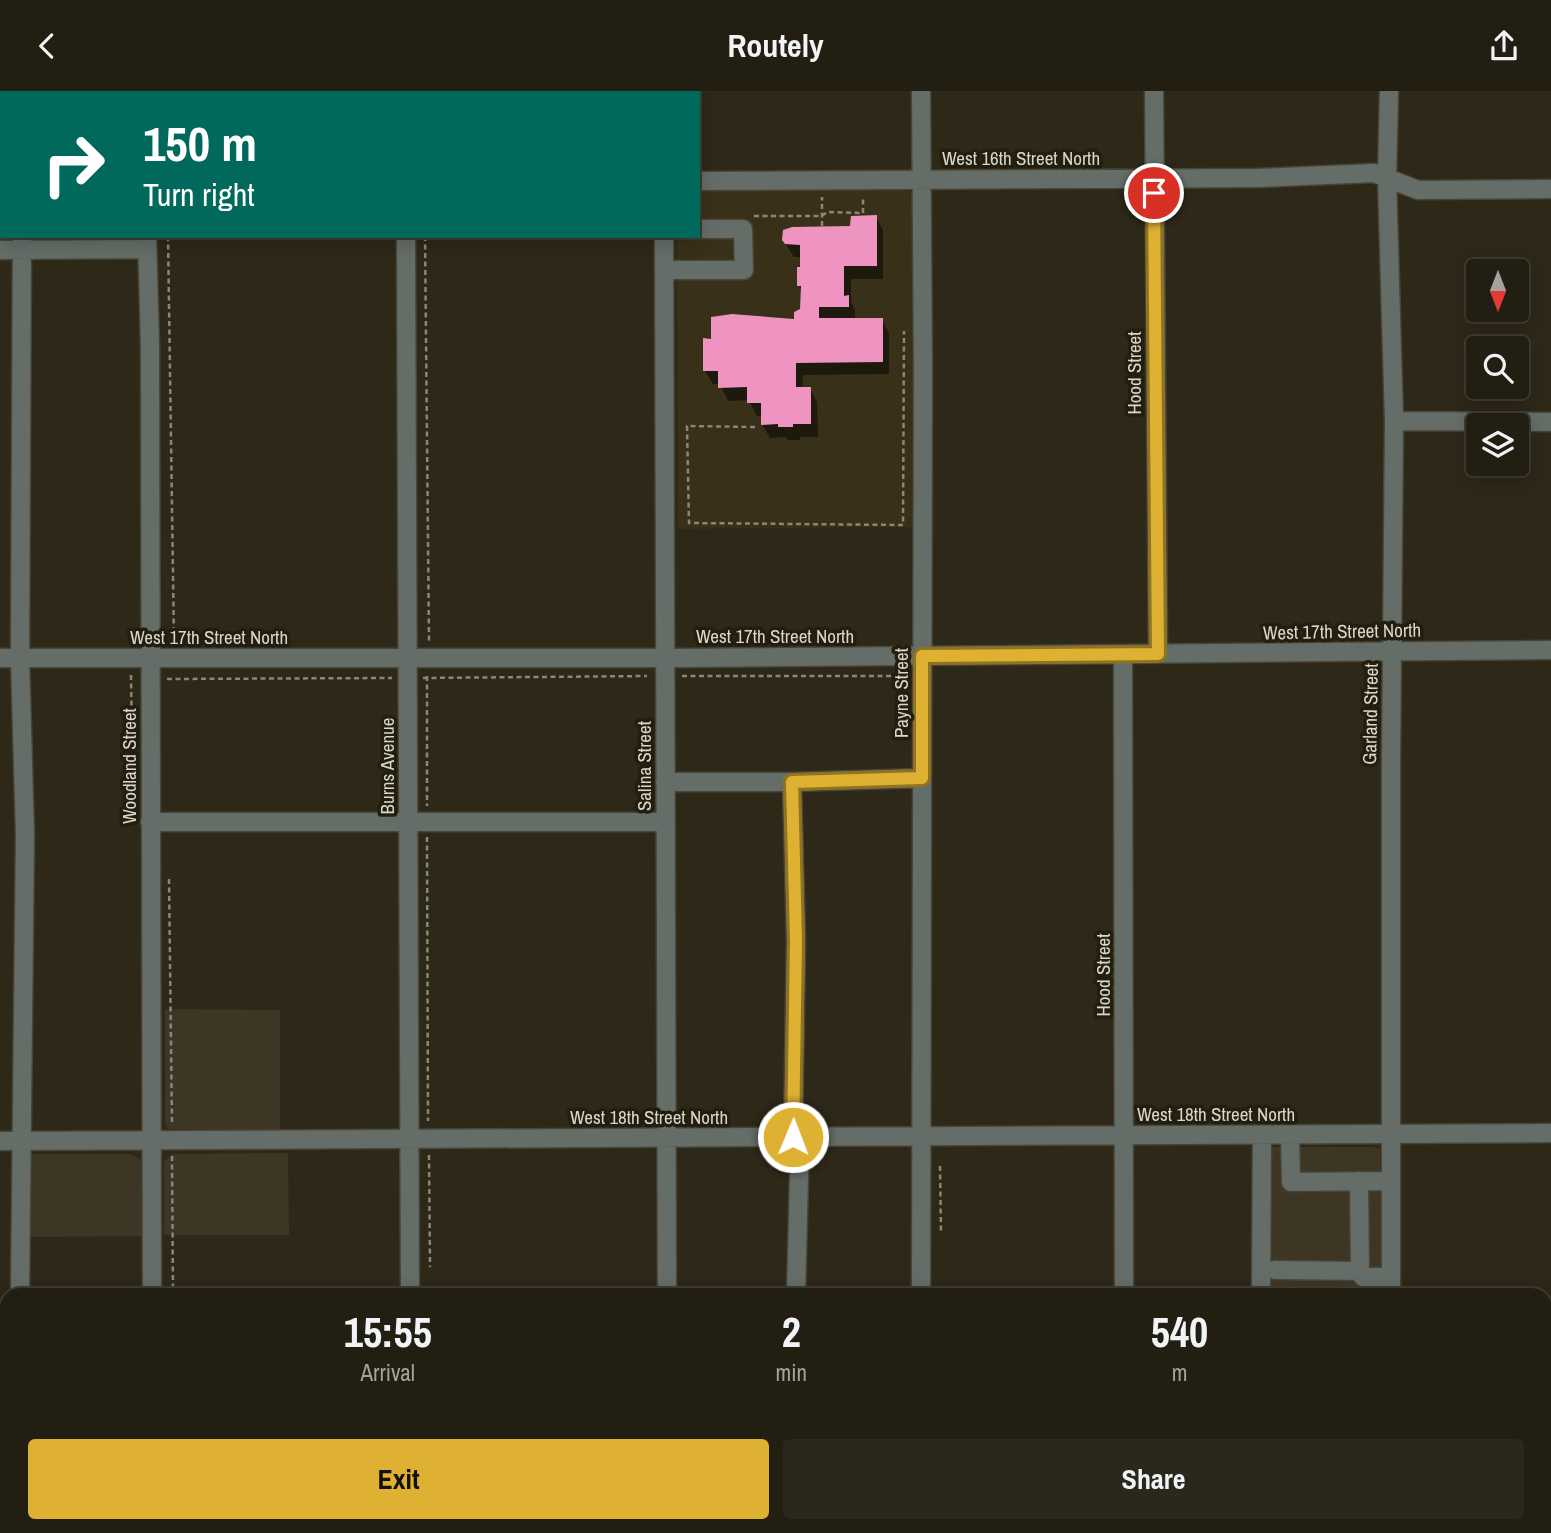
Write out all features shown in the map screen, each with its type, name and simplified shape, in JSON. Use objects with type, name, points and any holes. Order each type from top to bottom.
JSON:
[{"type":"street","name":"Payne Street","points":[[921,91],[921,1288]]},
{"type":"street","name":"Hood Street","points":[[1154,91],[1158,654]]},
{"type":"street","name":"Garland Street","points":[[1389,91],[1387,178],[1394,422],[1391,1288]]},
{"type":"street","name":"West 16th Street North","points":[[700,181],[1258,178],[1374,173],[1418,190],[1551,189]]},
{"type":"street","points":[[664,270],[744,270],[743,229],[700,229]]},
{"type":"street","name":"Burns Avenue","points":[[405,238],[410,1288]]},
{"type":"street","name":"Salina Street","points":[[664,238],[667,1288]]},
{"type":"street","points":[[20,1288],[25,835],[20,658],[22,243]]},
{"type":"street","points":[[0,250],[22,243],[146,243]]},
{"type":"street","name":"Woodland Street","points":[[146,243],[150,346],[152,1288]]},
{"type":"street","points":[[1394,422],[1551,422]]},
{"type":"street","name":"West 17th Street North","points":[[0,658],[408,659],[427,650],[664,658],[1551,650]]},
{"type":"street","name":"Hood Street","points":[[1123,655],[1125,1288]]},
{"type":"street","points":[[665,782],[922,778]]},
{"type":"street","points":[[792,782],[796,941],[796,1288]]},
{"type":"street","points":[[150,823],[665,822]]},
{"type":"street","name":"West 18th Street North","points":[[0,1141],[1551,1133]]},
{"type":"street","points":[[1261,1288],[1262,1135]]},
{"type":"street","points":[[1290,1135],[1291,1182],[1391,1181]]},
{"type":"street","points":[[1359,1181],[1360,1271],[1363,1276],[1391,1276]]},
{"type":"street","points":[[1275,1270],[1360,1271]]},
{"type":"path","points":[[822,190],[822,226]]},
{"type":"path","points":[[753,216],[863,213],[863,190]]},
{"type":"path","points":[[167,679],[174,647],[168,238]]},
{"type":"path","points":[[425,238],[430,1268]]},
{"type":"path","points":[[755,427],[687,426],[689,523],[903,524],[904,332]]},
{"type":"path","points":[[427,650],[442,641]]},
{"type":"path","points":[[169,877],[173,1288]]},
{"type":"shaded area","points":[[700,190],[902,190],[910,193],[914,198],[912,527],[678,529],[677,238],[700,238]]},
{"type":"shaded area","points":[[165,1009],[280,1010],[280,1132],[168,1129],[165,1125]]},
{"type":"shaded area","points":[[1261,1147],[1380,1149],[1383,1286],[1262,1287]]},
{"type":"shaded area","points":[[288,1153],[289,1235],[164,1235],[164,1162],[172,1154]]},
{"type":"shaded area","points":[[28,1154],[131,1154],[140,1159],[143,1166],[143,1236],[26,1237]]},
{"type":"building","points":[[877,215],[877,266],[844,266],[844,296],[849,295],[849,307],[819,307],[819,318],[883,318],[883,362],[796,363],[796,387],[811,387],[811,424],[793,424],[793,427],[761,425],[761,403],[747,403],[747,387],[718,388],[718,371],[703,371],[703,338],[711,339],[711,317],[732,314],[794,319],[794,312],[800,309],[801,286],[797,286],[797,267],[800,267],[800,245],[785,244],[782,240],[783,230],[792,227],[850,226],[851,216]]},
{"type":"route","points":[[793,1137],[796,941],[792,782],[922,778],[922,656],[1158,654],[1154,193]]}]
